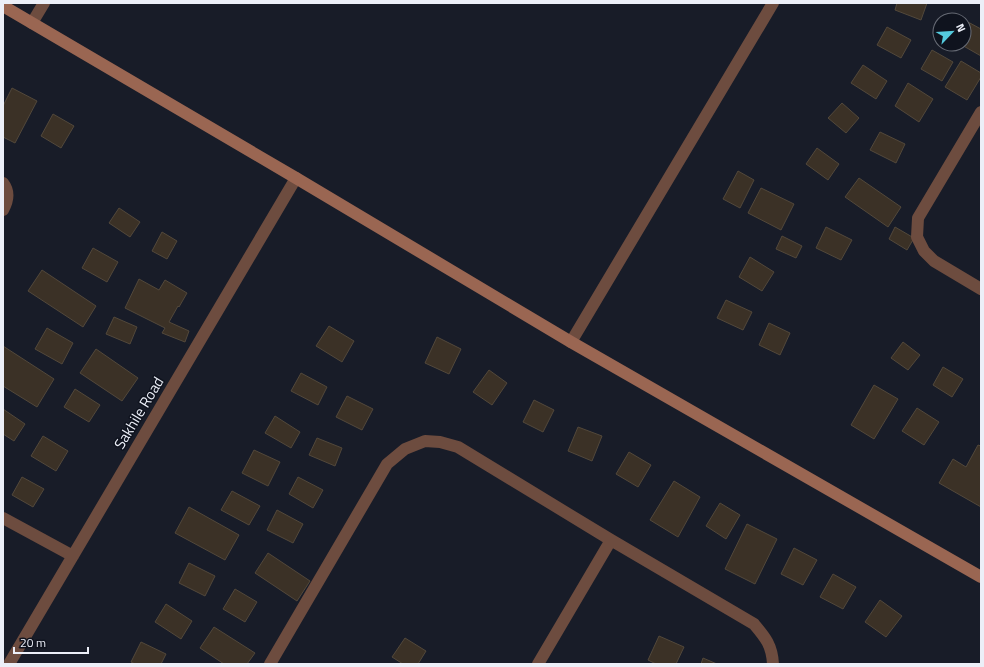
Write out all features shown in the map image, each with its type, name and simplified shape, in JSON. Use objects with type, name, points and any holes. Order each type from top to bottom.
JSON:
[{"type":"street","points":[[32,23],[44,3]]},
{"type":"street","points":[[571,342],[773,3]]},
{"type":"street","points":[[3,6],[571,342],[981,577]]},
{"type":"street","points":[[981,112],[918,218],[918,237],[924,251],[934,261],[981,289]]},
{"type":"street","name":"Sakhile Road","points":[[9,664],[296,178]]},
{"type":"street","points":[[3,183],[8,194],[7,202],[3,210]]},
{"type":"street","points":[[270,664],[386,464],[405,449],[425,441],[440,442],[458,447],[611,540],[754,624],[768,640],[774,664]]},
{"type":"street","points":[[3,518],[72,556]]},
{"type":"street","points":[[538,664],[611,540]]},
{"type":"building","points":[[897,3],[927,3],[921,20],[895,10]]},
{"type":"building","points":[[972,24],[981,29],[981,56],[972,51]]},
{"type":"building","points":[[887,27],[911,40],[901,58],[877,45]]},
{"type":"building","points":[[932,50],[932,52],[936,52],[953,62],[942,81],[921,69]]},
{"type":"building","points":[[961,61],[981,73],[981,77],[967,100],[945,87]]},
{"type":"building","points":[[863,65],[887,81],[876,99],[851,83]]},
{"type":"building","points":[[908,83],[933,99],[919,122],[895,106]]},
{"type":"building","points":[[12,88],[37,101],[15,143],[3,137],[3,106]]},
{"type":"building","points":[[842,103],[859,118],[846,133],[828,118]]},
{"type":"building","points":[[53,114],[74,126],[61,148],[41,136]]},
{"type":"building","points":[[880,132],[905,144],[896,163],[870,150]]},
{"type":"building","points":[[817,148],[839,164],[828,180],[806,164]]},
{"type":"building","points":[[738,171],[754,180],[740,208],[723,199]]},
{"type":"building","points":[[859,178],[901,207],[888,227],[845,197]]},
{"type":"building","points":[[761,188],[794,204],[781,230],[748,213]]},
{"type":"building","points":[[119,208],[140,222],[130,237],[109,223]]},
{"type":"building","points":[[826,227],[852,240],[841,260],[816,248]]},
{"type":"building","points":[[895,227],[914,238],[907,250],[889,239]]},
{"type":"building","points":[[162,232],[177,241],[167,259],[152,251]]},
{"type":"building","points":[[782,236],[802,246],[796,258],[776,249]]},
{"type":"building","points":[[93,248],[118,262],[107,282],[82,268]]},
{"type":"building","points":[[750,257],[774,272],[762,291],[739,277]]},
{"type":"building","points":[[42,270],[96,306],[83,327],[28,291]]},
{"type":"building","points":[[139,279],[159,290],[165,280],[187,293],[169,322],[189,331],[185,342],[162,333],[165,328],[125,308]]},
{"type":"building","points":[[726,300],[752,312],[743,330],[717,318]]},
{"type":"building","points":[[114,317],[137,327],[130,344],[106,334]]},
{"type":"building","points":[[769,323],[790,333],[780,355],[759,345]]},
{"type":"building","points":[[329,326],[354,341],[342,362],[316,346]]},
{"type":"building","points":[[47,328],[73,343],[62,364],[35,349]]},
{"type":"building","points":[[437,337],[461,349],[449,374],[425,363]]},
{"type":"building","points":[[903,342],[920,355],[908,370],[891,358]]},
{"type":"building","points":[[3,346],[54,379],[37,407],[3,386]]},
{"type":"building","points":[[96,349],[138,378],[122,401],[80,373]]},
{"type":"building","points":[[943,367],[963,379],[952,397],[933,385]]},
{"type":"building","points":[[489,370],[507,383],[492,405],[473,392]]},
{"type":"building","points":[[301,373],[327,387],[318,405],[291,391]]},
{"type":"building","points":[[874,385],[898,399],[874,439],[851,425]]},
{"type":"building","points":[[75,389],[100,405],[89,422],[64,407]]},
{"type":"building","points":[[347,396],[373,409],[362,430],[336,417]]},
{"type":"building","points":[[534,400],[554,410],[543,432],[523,422]]},
{"type":"building","points":[[917,408],[939,422],[924,445],[902,431]]},
{"type":"building","points":[[3,409],[25,424],[14,441],[3,434]]},
{"type":"building","points":[[275,416],[300,432],[291,448],[265,433]]},
{"type":"building","points":[[578,427],[602,436],[592,461],[568,451]]},
{"type":"building","points":[[43,436],[68,451],[56,471],[31,456]]},
{"type":"building","points":[[317,438],[342,448],[335,466],[309,455]]},
{"type":"building","points":[[978,445],[981,446],[981,507],[939,483],[953,459],[966,467]]},
{"type":"building","points":[[254,450],[280,462],[268,486],[242,473]]},
{"type":"building","points":[[629,452],[651,465],[638,487],[616,474]]},
{"type":"building","points":[[22,477],[44,489],[33,507],[12,495]]},
{"type":"building","points":[[298,477],[323,490],[313,508],[289,494]]},
{"type":"building","points":[[674,481],[700,497],[678,537],[650,520]]},
{"type":"building","points":[[232,491],[260,506],[249,525],[221,510]]},
{"type":"building","points":[[720,503],[740,515],[726,539],[706,526]]},
{"type":"building","points":[[189,507],[239,535],[225,560],[175,533]]},
{"type":"building","points":[[277,510],[303,524],[293,543],[267,530]]},
{"type":"building","points":[[747,524],[777,539],[755,584],[725,569]]},
{"type":"building","points":[[794,548],[817,560],[803,585],[781,574]]},
{"type":"building","points":[[268,553],[310,581],[297,601],[255,573]]},
{"type":"building","points":[[189,563],[215,576],[205,596],[179,583]]},
{"type":"building","points":[[833,574],[856,587],[843,609],[820,597]]},
{"type":"building","points":[[235,589],[257,602],[245,622],[223,609]]},
{"type":"building","points":[[880,600],[902,616],[886,637],[865,622]]},
{"type":"building","points":[[166,604],[192,621],[181,639],[155,622]]},
{"type":"building","points":[[214,627],[255,653],[247,664],[224,664],[200,648]]},
{"type":"building","points":[[659,636],[684,647],[676,664],[656,664],[648,660]]},
{"type":"building","points":[[405,638],[426,651],[418,664],[403,664],[392,657]]},
{"type":"building","points":[[141,642],[166,654],[161,664],[135,664],[131,662]]},
{"type":"building","points":[[703,658],[717,664],[701,664]]}]
